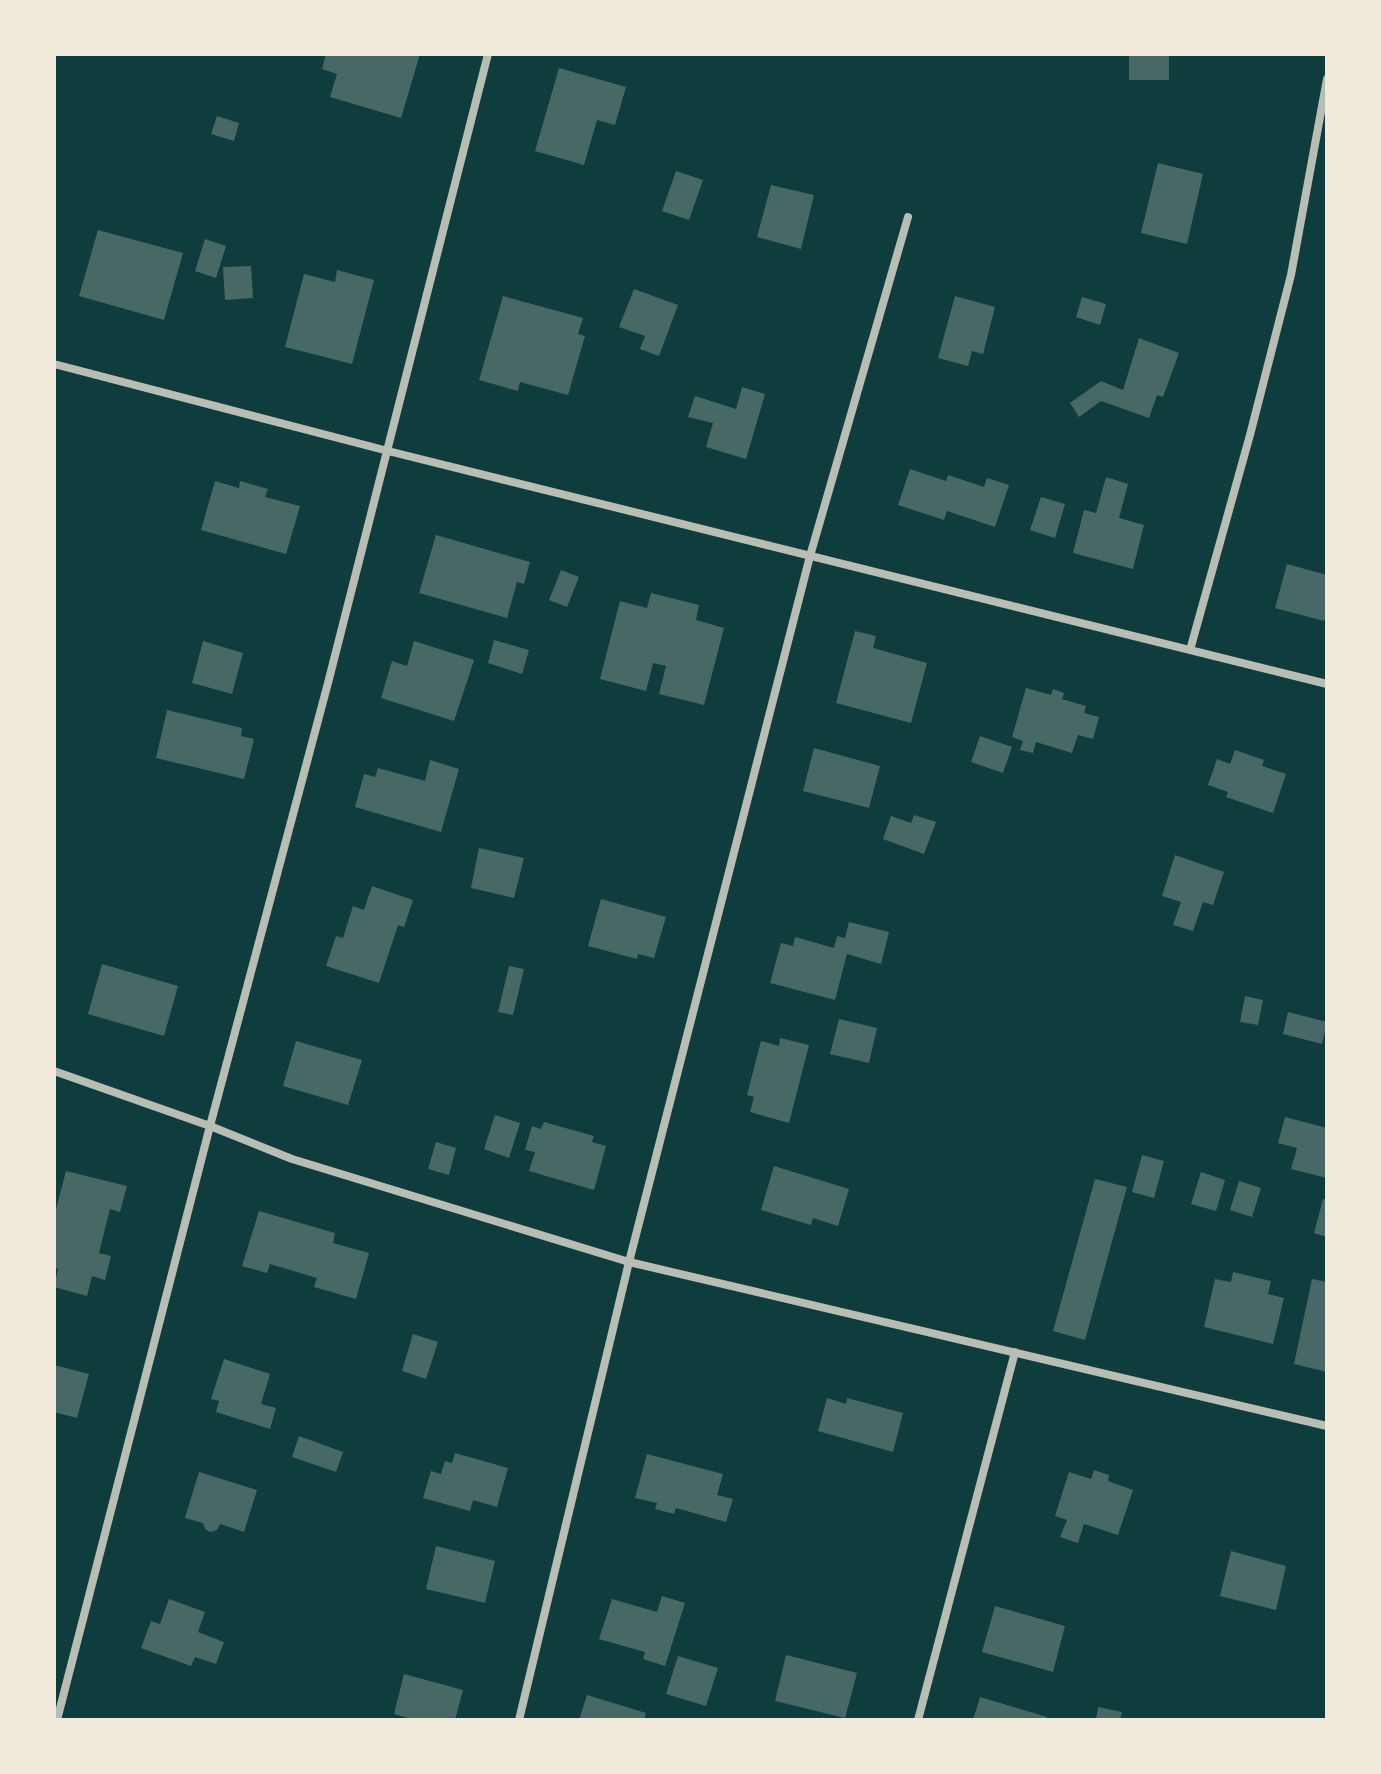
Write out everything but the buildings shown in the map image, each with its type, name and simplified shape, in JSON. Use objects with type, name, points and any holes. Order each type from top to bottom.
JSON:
[{"type":"street","points":[[57,1720],[388,451],[488,54]]},
{"type":"street","points":[[1190,650],[1291,275],[1327,79]]},
{"type":"street","points":[[519,1720],[629,1262],[810,556],[908,217]]},
{"type":"street","points":[[54,364],[388,451],[1327,684]]},
{"type":"street","points":[[54,1071],[210,1126],[292,1159],[629,1262],[1327,1426]]},
{"type":"street","points":[[918,1720],[1015,1352]]}]
